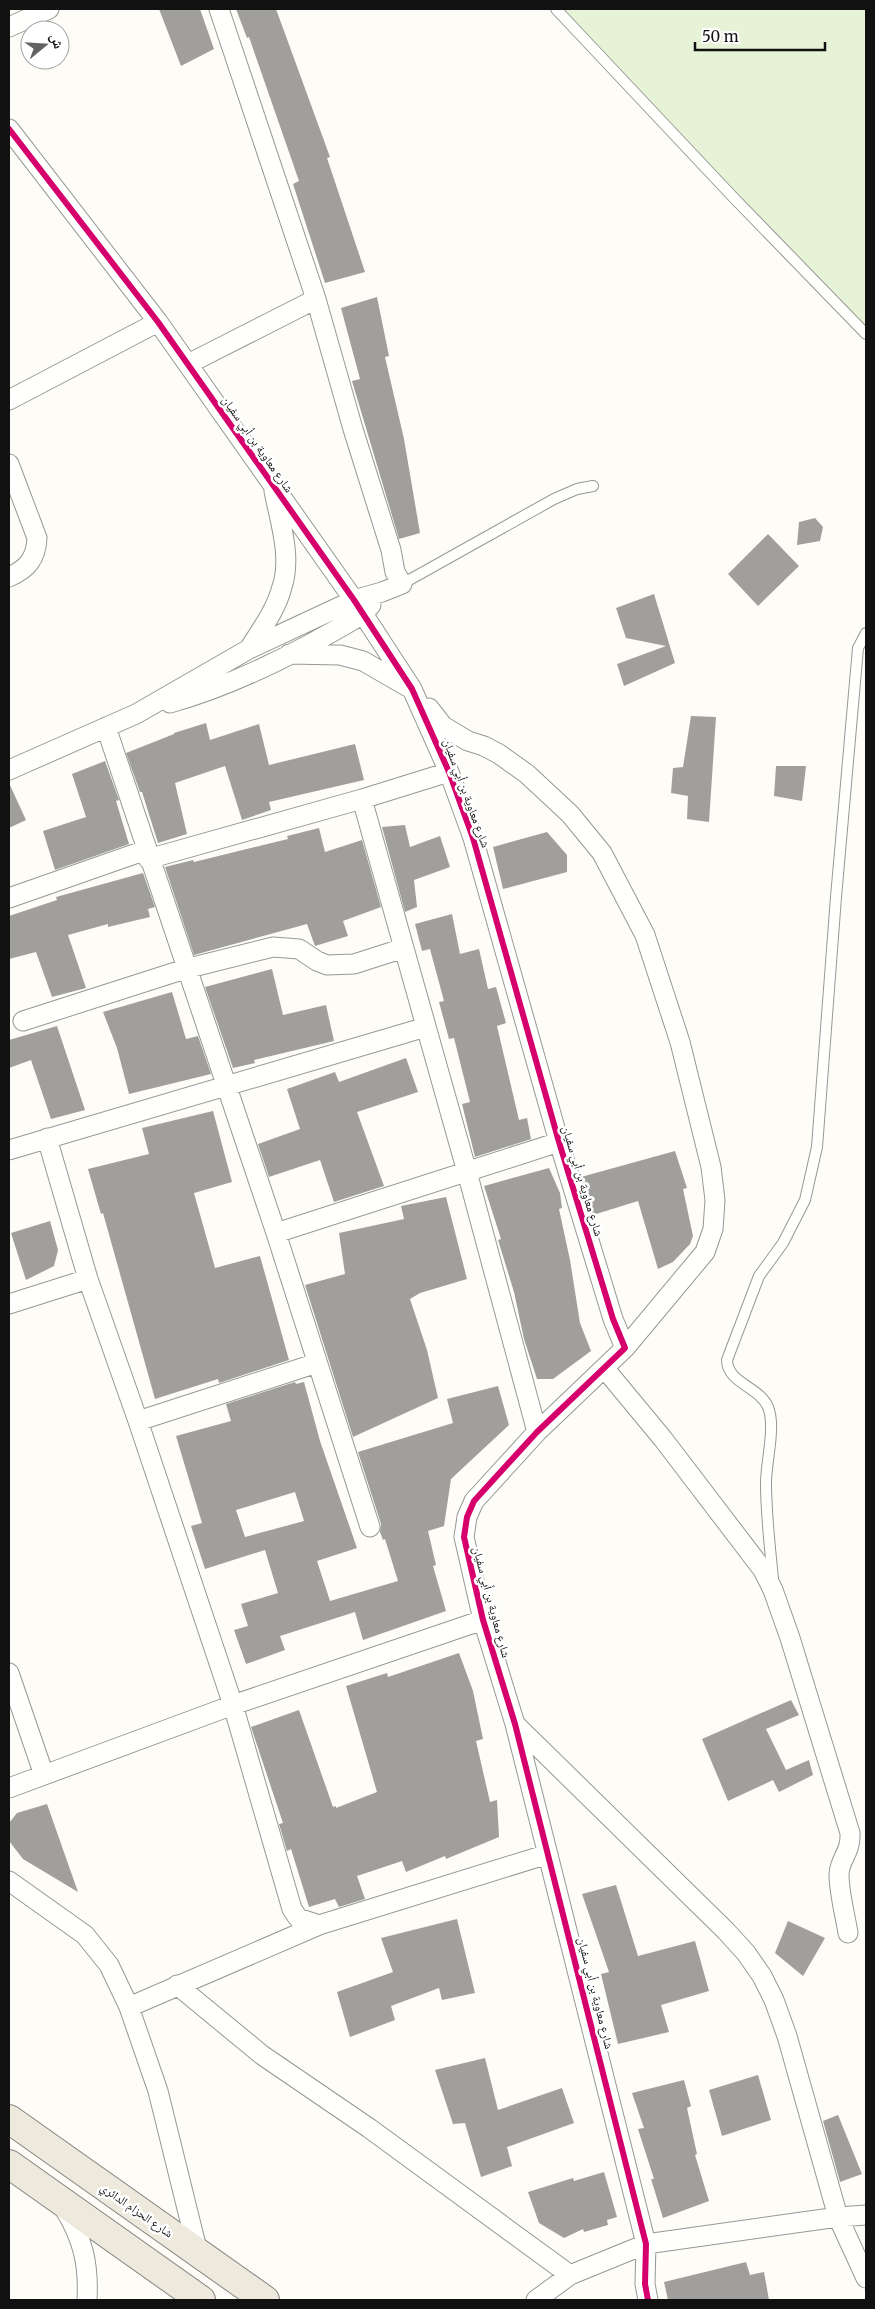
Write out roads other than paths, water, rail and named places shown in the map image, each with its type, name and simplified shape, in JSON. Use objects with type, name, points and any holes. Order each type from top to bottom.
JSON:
[{"type":"main road","name":"شارع الحزام الدائري","points":[[9,2119],[265,2300]]},
{"type":"main road","points":[[9,2164],[58,2198],[193,2300]]},
{"type":"street","points":[[9,27],[49,9]]},
{"type":"street","points":[[136,714],[183,700],[248,674],[289,654],[382,592],[402,584],[395,572],[391,550],[353,429],[316,298],[219,9]]},
{"type":"street","name":"شارع معاوية بن أبي سفيان","points":[[9,129],[158,322],[358,607],[412,689],[450,772],[473,838],[559,1142],[613,1319],[625,1348],[537,1432],[474,1501],[467,1517],[464,1538],[484,1620],[515,1724],[646,2244],[645,2284],[648,2300]]},
{"type":"street","points":[[188,364],[316,298]]},
{"type":"street","points":[[9,400],[158,322]]},
{"type":"street","points":[[9,464],[37,538],[37,548],[28,565],[9,577]]},
{"type":"street","points":[[250,649],[270,615],[282,588],[286,571],[284,543],[273,485]]},
{"type":"street","points":[[9,770],[136,714],[250,649],[358,607]]},
{"type":"street","points":[[289,654],[340,654],[364,660],[412,689],[443,726],[468,741],[484,746],[499,754],[527,774],[570,814],[602,853],[644,935],[680,1042],[711,1167],[715,1200],[713,1229],[705,1252],[625,1348]]},
{"type":"street","points":[[106,727],[185,969],[276,1233],[370,1527]]},
{"type":"street","points":[[9,898],[147,854],[362,799],[450,772]]},
{"type":"street","points":[[362,799],[468,1172],[537,1432]]},
{"type":"street","points":[[23,1021],[185,969],[272,947],[300,949],[317,961],[327,965],[354,964],[404,948]]},
{"type":"street","points":[[9,1150],[426,1027]]},
{"type":"street","points":[[47,1138],[88,1279],[138,1421],[233,1705],[292,1909],[298,1918],[319,1925]]},
{"type":"street","points":[[276,1233],[559,1142]]},
{"type":"street","points":[[9,1304],[88,1279]]},
{"type":"street","points":[[138,1421],[317,1363]]},
{"type":"street","points":[[605,1369],[663,1439],[752,1554],[773,1590],[790,1638],[850,1833],[850,1844],[839,1874],[848,1933]]},
{"type":"street","points":[[9,1788],[233,1705],[484,1620]]},
{"type":"street","points":[[9,1674],[44,1775]]},
{"type":"street","points":[[515,1724],[726,1932],[746,1953],[762,1976],[774,2000],[787,2036],[838,2217],[866,2278]]},
{"type":"street","points":[[129,2007],[319,1925],[548,1854]]},
{"type":"street","points":[[9,1881],[85,1935],[109,1965],[129,2007],[158,2091],[198,2253]]},
{"type":"street","points":[[177,1985],[262,2056],[369,2128],[570,2275]]},
{"type":"street","points":[[58,2198],[77,2229],[86,2256],[87,2300]]},
{"type":"street","points":[[536,2300],[570,2275],[646,2244],[838,2217],[866,2215]]},
{"type":"lane","points":[[556,9],[732,196],[866,334]]},
{"type":"lane","points":[[402,584],[554,499],[577,489],[593,486]]},
{"type":"lane","points":[[773,1590],[766,1483],[771,1422],[764,1400],[731,1374],[727,1367],[727,1360],[759,1276],[783,1243],[805,1200],[817,1147],[836,897],[858,648],[866,633]]}]
